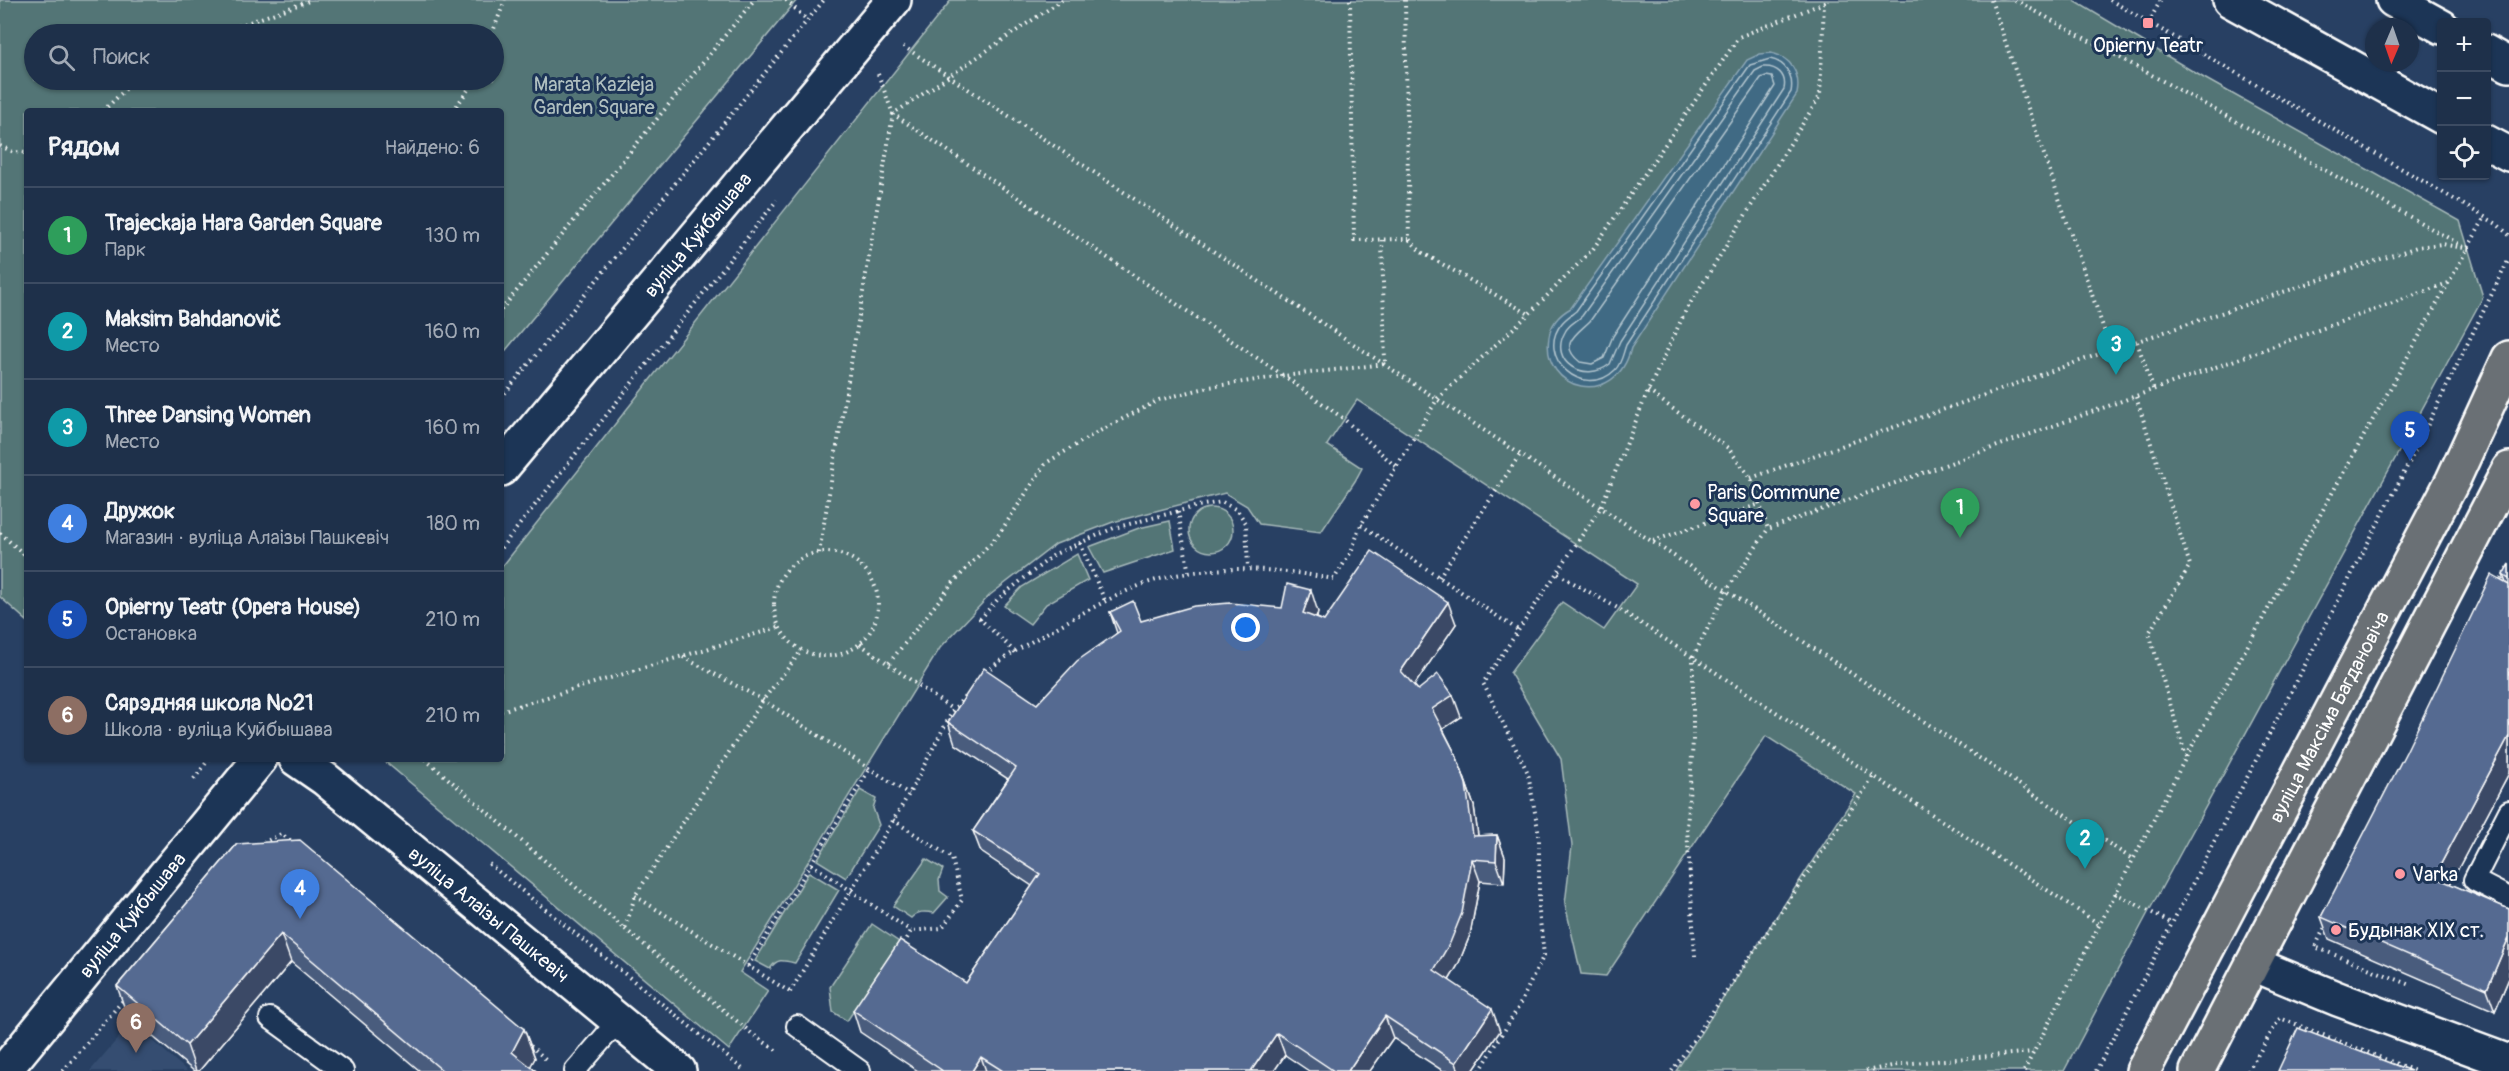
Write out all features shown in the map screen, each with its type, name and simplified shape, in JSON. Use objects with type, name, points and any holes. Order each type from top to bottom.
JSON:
[{"type":"main road","name":"вуліца Куйбышава","points":[[504,465],[894,0]]},
{"type":"main road","points":[[2230,0],[2437,114]]},
{"type":"main road","points":[[2393,0],[2437,24]]},
{"type":"main road","points":[[2491,54],[2509,65]]},
{"type":"main road","points":[[2491,143],[2509,154]]},
{"type":"main road","name":"вуліца Максіма Багдановіча","points":[[2143,1071],[2453,480],[2509,358]]},
{"type":"main road","points":[[2197,1071],[2509,469]]},
{"type":"main road","name":"вуліца Куйбышава","points":[[4,1071],[258,762]]},
{"type":"main road","name":"вуліца Алаізы Пашкевіч","points":[[300,762],[325,779],[679,1071]]},
{"type":"main road","points":[[2253,964],[2338,999],[2506,1054]]},
{"type":"lane","points":[[2509,811],[2474,880],[2509,898]]},
{"type":"lane","points":[[270,1018],[343,1071]]},
{"type":"lane","points":[[575,1071],[618,1022]]},
{"type":"lane","points":[[797,1026],[860,1071]]},
{"type":"path","points":[[244,24],[312,0]]},
{"type":"path","points":[[496,24],[505,0]]},
{"type":"path","points":[[504,306],[754,0]]},
{"type":"path","points":[[786,0],[807,21]]},
{"type":"path","points":[[504,394],[824,0]]},
{"type":"path","points":[[892,114],[1062,0]]},
{"type":"path","points":[[1350,0],[1354,240],[1410,239]]},
{"type":"path","points":[[1406,0],[1410,239],[1421,252],[1529,314]]},
{"type":"path","points":[[1990,0],[2111,350]]},
{"type":"path","points":[[2015,0],[2469,249]]},
{"type":"path","points":[[2110,0],[2497,224],[2509,235]]},
{"type":"path","points":[[2148,23],[2161,0]]},
{"type":"path","points":[[981,678],[987,670],[1015,652],[1105,601],[1138,586],[1189,574],[1248,568],[1293,571],[1334,579],[1351,552],[1361,525],[1438,398],[1529,314],[1593,249],[1739,37],[1825,1],[1820,96],[1686,310],[1648,391],[1601,507],[1483,683],[1528,773],[1539,835],[1539,912],[1544,955],[1518,1008],[1480,1071]]},
{"type":"path","points":[[895,40],[2132,859]]},
{"type":"path","points":[[819,553],[892,114],[878,73],[870,82]]},
{"type":"path","points":[[106,108],[125,90]]},
{"type":"path","points":[[455,108],[468,90]]},
{"type":"path","points":[[892,114],[1284,376],[1344,419],[1396,467]]},
{"type":"path","points":[[0,146],[14,152],[24,153]]},
{"type":"path","points":[[504,544],[782,194]]},
{"type":"path","points":[[2024,1071],[2186,757],[2485,217]]},
{"type":"path","points":[[1382,240],[1385,364]]},
{"type":"path","points":[[1751,478],[2111,350],[2417,247],[2442,244],[2469,249]]},
{"type":"path","points":[[2096,1071],[2410,461],[2509,259]]},
{"type":"path","points":[[1695,956],[1687,828],[1693,741],[1693,657],[1727,590],[1768,529],[2449,283]]},
{"type":"path","points":[[2137,342],[2154,391]]},
{"type":"path","points":[[889,663],[952,584],[999,534],[1046,464],[1094,434],[1159,400],[1209,387],[1385,364]]},
{"type":"path","points":[[1648,391],[1728,448],[1751,478],[1768,529]]},
{"type":"path","points":[[2136,397],[2190,565],[2149,633],[2186,757]]},
{"type":"path","points":[[1439,577],[1521,453]]},
{"type":"path","points":[[1015,652],[980,619],[999,598],[1055,554],[1114,528],[1222,502],[1237,510],[1246,523],[1248,568]]},
{"type":"path","points":[[1653,541],[1760,504]]},
{"type":"path","points":[[1178,511],[1189,574]]},
{"type":"path","points":[[1361,525],[1518,630]]},
{"type":"path","points":[[0,533],[24,554]]},
{"type":"path","points":[[1080,543],[1105,601]]},
{"type":"path","points":[[819,553],[835,553],[851,558],[864,569],[874,583],[878,599],[877,616],[871,631],[860,644],[847,652],[832,656],[817,655],[802,650],[789,640],[779,627],[774,612],[775,595],[780,580],[790,567],[803,557],[819,553]]},
{"type":"path","points":[[2494,594],[2509,564]]},
{"type":"path","points":[[1558,574],[1619,609],[2099,924]]},
{"type":"path","points":[[2499,584],[2509,589]]},
{"type":"path","points":[[504,710],[779,627]]},
{"type":"path","points":[[860,644],[953,710]]},
{"type":"path","points":[[625,929],[634,896],[763,700],[802,650]]},
{"type":"path","points":[[683,657],[763,700],[909,794]]},
{"type":"path","points":[[797,1026],[790,992],[909,794],[953,710],[974,686]]},
{"type":"path","points":[[429,762],[625,929],[755,1036],[782,1053]]},
{"type":"path","points":[[748,966],[869,770]]},
{"type":"path","points":[[1672,1071],[1874,776]]},
{"type":"path","points":[[811,864],[911,931],[942,928],[962,900],[952,858],[893,820]]},
{"type":"path","points":[[257,847],[281,834],[299,847]]},
{"type":"path","points":[[488,863],[745,1071]]},
{"type":"path","points":[[2115,893],[2171,923]]},
{"type":"path","points":[[634,896],[790,992]]},
{"type":"path","points":[[2331,915],[2315,947],[2412,985]]},
{"type":"path","points":[[899,952],[911,931]]},
{"type":"path","points":[[63,1071],[133,988]]},
{"type":"path","points":[[2248,1071],[2280,1018],[2415,1071]]},
{"type":"path","points":[[525,1040],[551,1063]]},
{"type":"path","points":[[1866,1071],[1902,1064],[2033,1052]]},
{"type":"shaded area","points":[[132,1022],[187,1071],[90,1071]]},
{"type":"green space","name":"Marata Kazieja Garden Square","points":[[0,0],[797,0],[504,352],[504,108],[24,108],[24,618],[0,597]]},
{"type":"green space","points":[[951,0],[2073,0],[2204,78],[2460,221],[2483,297],[2064,1071],[1676,1071],[1856,794],[1766,736],[1606,976],[1581,974],[1565,904],[1572,846],[1561,759],[1510,673],[1562,602],[1604,630],[1637,584],[1357,400],[1327,445],[1362,468],[1321,532],[1259,524],[1247,506],[1225,493],[1113,522],[1056,544],[990,595],[940,648],[740,972],[768,991],[729,1050],[386,762],[504,762],[504,564]]},
{"type":"green space","points":[[1211,508],[1227,514],[1233,530],[1227,546],[1211,552],[1195,546],[1189,530],[1195,514]]},
{"type":"green space","points":[[1170,521],[1175,549],[1103,573],[1089,547],[1139,528]]},
{"type":"green space","points":[[1077,554],[1088,580],[1046,604],[1030,624],[1004,606],[1022,587]]},
{"type":"green space","points":[[860,790],[876,799],[873,808],[879,825],[846,878],[817,860]]},
{"type":"green space","points":[[926,859],[943,869],[939,880],[940,891],[948,897],[934,913],[921,912],[911,918],[893,906]]},
{"type":"green space","points":[[809,872],[839,890],[795,963],[781,961],[775,963],[770,969],[755,961]]},
{"type":"green space","points":[[872,924],[899,942],[847,1021],[833,1012],[830,987]]},
{"type":"water","points":[[1771,53],[1784,58],[1793,68],[1796,73],[1797,94],[1631,348],[1623,368],[1611,380],[1596,386],[1581,386],[1567,381],[1556,370],[1549,356],[1549,337],[1554,324],[1563,313],[1571,308],[1747,60],[1760,54]]},
{"type":"building","points":[[1372,551],[1448,602],[1401,671],[1418,690],[1438,674],[1453,695],[1432,709],[1456,755],[1466,784],[1473,836],[1497,835],[1496,861],[1472,859],[1462,913],[1450,943],[1434,970],[1492,1009],[1456,1063],[1385,1016],[1348,1071],[1334,1071],[1277,1033],[1251,1071],[1003,1071],[981,1057],[972,1071],[943,1071],[853,1010],[900,940],[966,983],[1040,874],[973,831],[1016,768],[948,722],[984,668],[1037,704],[1077,661],[1120,631],[1110,612],[1133,601],[1141,621],[1194,606],[1230,603],[1282,608],[1287,584],[1311,590],[1303,613],[1324,621]]},
{"type":"building","points":[[2509,564],[2509,579],[2503,575]]},
{"type":"building","points":[[2491,575],[2509,585],[2509,736],[2434,877],[2509,909],[2509,937],[2487,989],[2321,917],[2406,752]]},
{"type":"building","points":[[300,840],[524,1029],[512,1052],[536,1071],[443,1071],[281,934],[187,1045],[117,986],[237,844]]},
{"type":"building","points":[[2298,1028],[2411,1071],[2278,1071]]},
{"type":"place","name":"Opierny Teatr","points":[[2148,23]]},
{"type":"place","name":"Three Dansing Women","points":[[2116,375]]},
{"type":"place","name":"Opierny Teatr (Opera House)","points":[[2410,461]]},
{"type":"place","name":"Paris Commune Square","points":[[1695,504]]},
{"type":"place","name":"Trajeckaja Hara Garden Square","points":[[1960,538]]},
{"type":"place","name":"Maksim Bahdanovič","points":[[2085,869]]},
{"type":"place","name":"Varka","points":[[2400,874]]},
{"type":"place","name":"Дружок","points":[[300,919]]},
{"type":"place","name":"Будынак XIX ст.","points":[[2336,930]]},
{"type":"place","name":"Сярэдняя школа №21","points":[[136,1053]]}]
